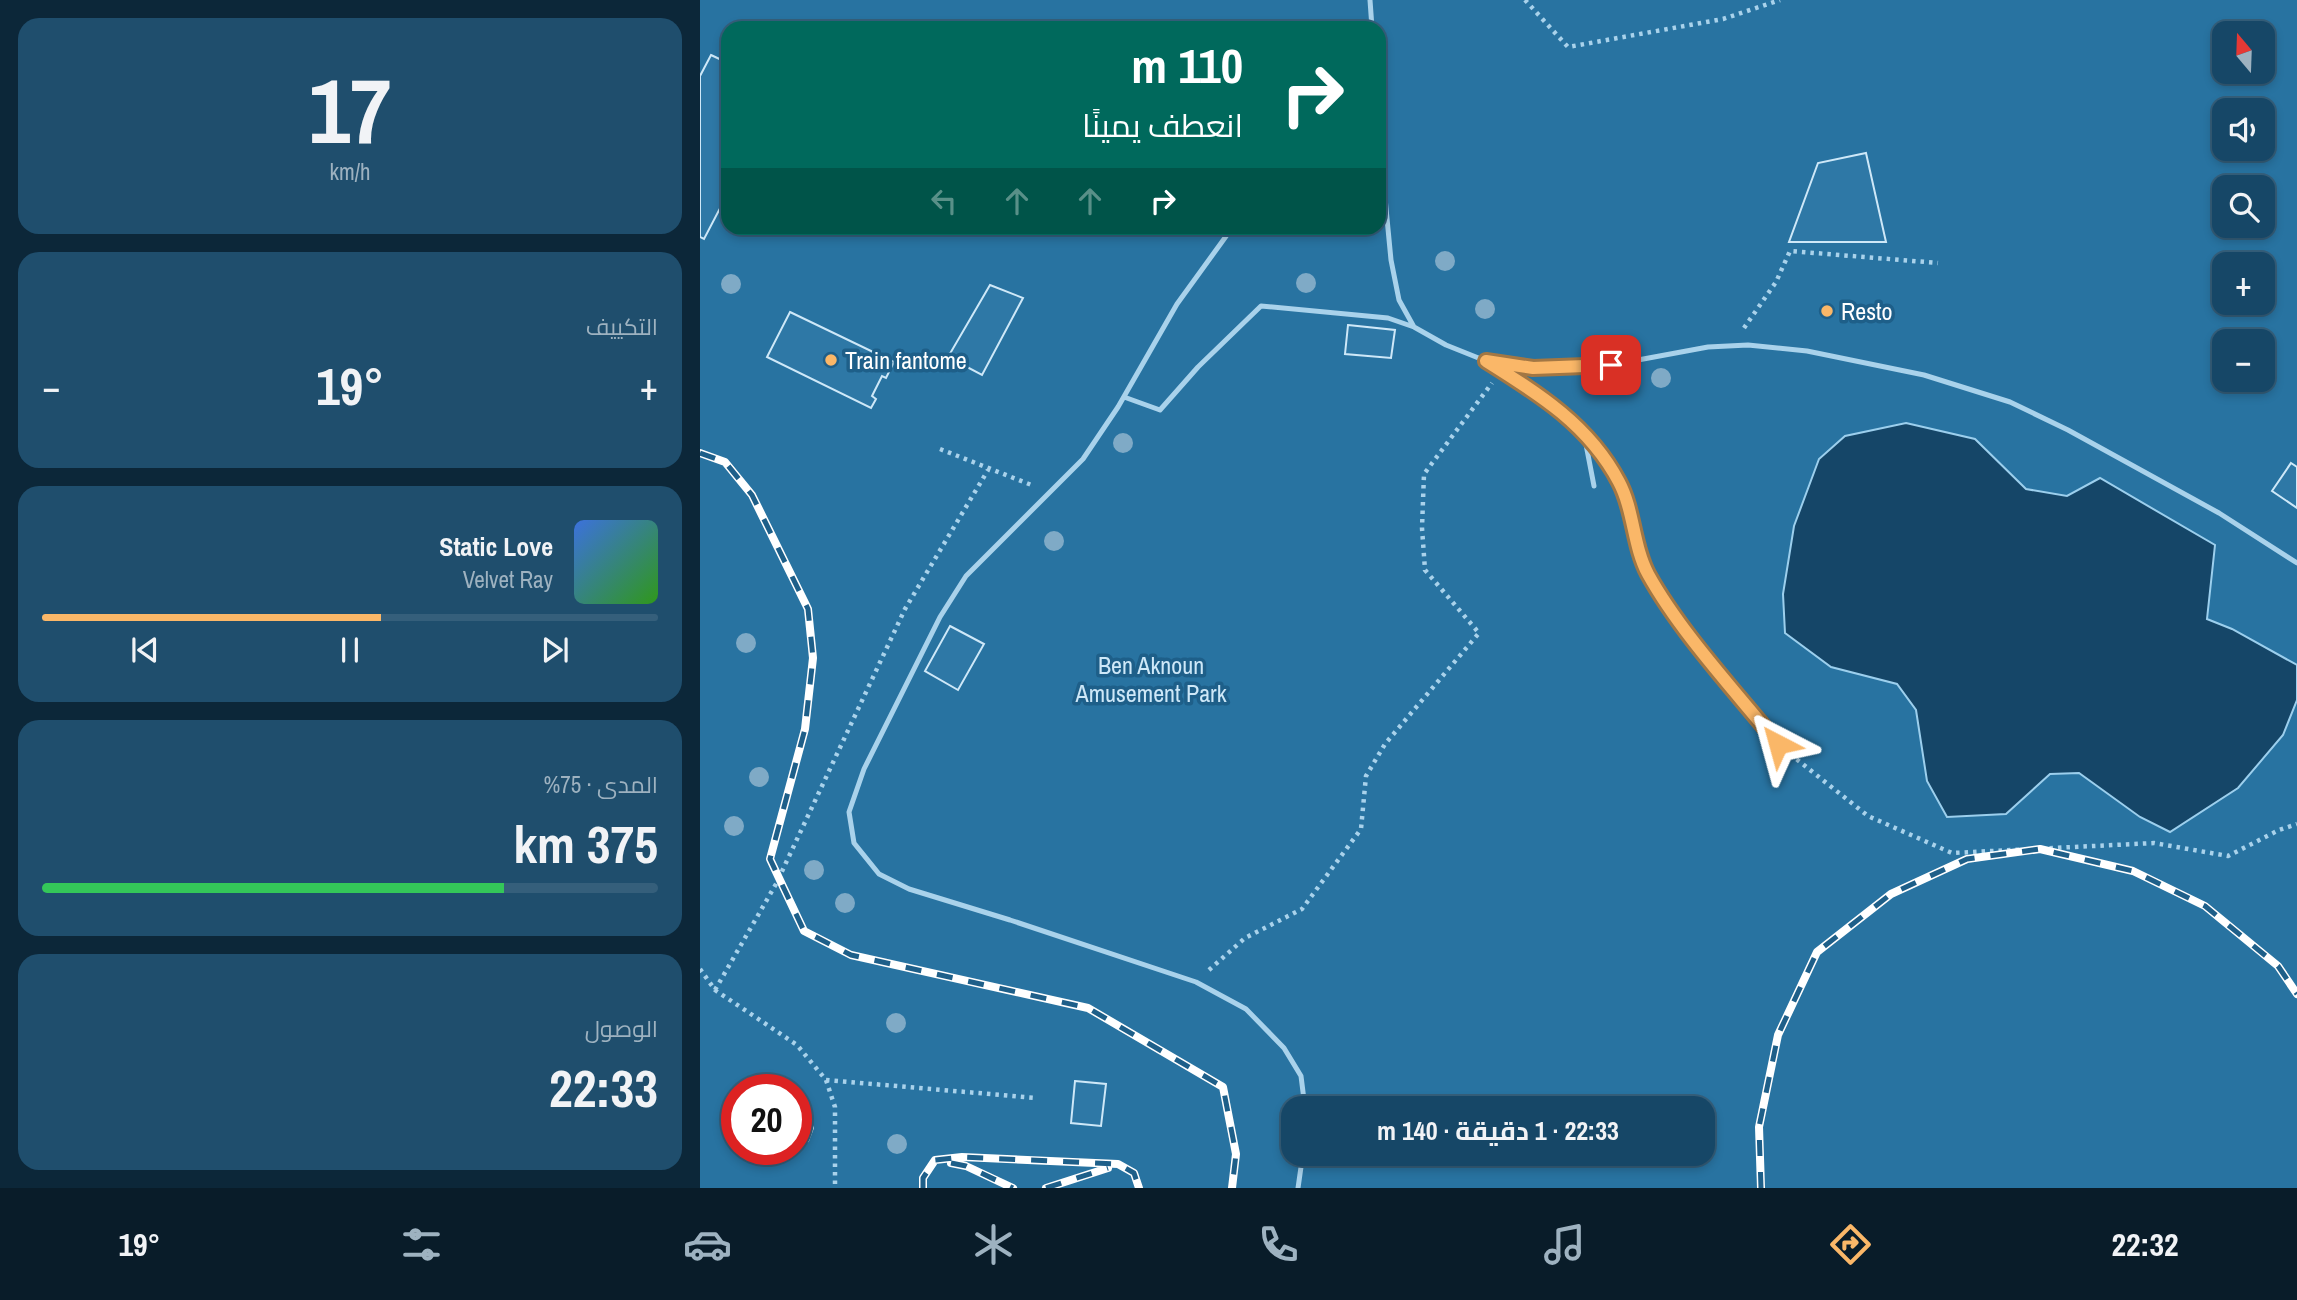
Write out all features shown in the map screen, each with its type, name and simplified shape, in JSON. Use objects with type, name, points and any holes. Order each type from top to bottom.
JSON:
[{"type":"lane","points":[[1370,0],[1372,21]]},
{"type":"lane","points":[[1386,208],[1391,260],[1399,300],[1414,327]]},
{"type":"lane","points":[[1227,235],[1177,304],[1124,397],[1083,459],[966,576],[940,617],[864,769],[849,812],[854,843],[879,873],[909,889],[1196,982],[1246,1009],[1284,1048],[1301,1076],[1304,1096]]},
{"type":"lane","points":[[1124,397],[1160,410],[1198,367],[1261,306],[1388,318],[1414,327],[1446,345],[1486,361],[1538,393],[1583,431],[1620,483],[1647,572],[1685,628],[1778,744]]},
{"type":"lane","points":[[1486,361],[1533,368],[1611,365],[1708,347],[1748,345],[1807,351],[1924,375],[2010,402],[2068,430],[2218,513],[2297,564]]},
{"type":"lane","points":[[1583,431],[1594,486]]},
{"type":"lane","points":[[1298,1188],[1301,1166]]},
{"type":"path","points":[[1525,0],[1568,47],[1723,19],[1780,0]]},
{"type":"path","points":[[1731,346],[1776,282],[1790,251],[1938,263]]},
{"type":"path","points":[[1196,982],[1245,938],[1302,909],[1361,829],[1366,776],[1385,744],[1479,633],[1425,570],[1422,528],[1424,474],[1501,371]]},
{"type":"path","points":[[940,449],[1050,492]]},
{"type":"path","points":[[715,990],[776,884],[905,610],[988,470]]},
{"type":"path","points":[[1778,744],[1868,816],[1952,853],[2154,843],[2228,856],[2279,830],[2297,824]]},
{"type":"path","points":[[700,970],[715,990],[797,1045],[826,1080],[835,1107],[835,1188]]},
{"type":"path","points":[[826,1080],[1036,1098]]},
{"type":"green space","name":"Ben Aknoun Amusement Park","points":[[700,0],[2297,0],[2297,1188],[700,1188]]},
{"type":"shaded area","points":[[1906,423],[1975,439],[2026,489],[2067,496],[2100,478],[2215,545],[2207,619],[2232,629],[2297,665],[2297,700],[2283,735],[2238,788],[2170,832],[2140,817],[2079,773],[2050,774],[2006,814],[1947,817],[1927,781],[1916,710],[1897,684],[1831,667],[1785,633],[1783,594],[1794,526],[1819,459],[1845,436]]},
{"type":"building","points":[[711,55],[721,60],[721,206],[704,239],[700,237],[700,76]]},
{"type":"building","points":[[1866,153],[1886,242],[1789,242],[1818,163]]},
{"type":"building","points":[[990,285],[1023,298],[982,375],[948,357]]},
{"type":"building","name":"Train fantome","points":[[790,312],[894,362],[886,378],[882,376],[872,396],[876,399],[871,408],[767,357]]},
{"type":"building","points":[[1348,325],[1395,330],[1391,358],[1345,354]]},
{"type":"building","points":[[2291,463],[2297,467],[2297,508],[2272,491]]},
{"type":"building","points":[[950,626],[984,644],[958,690],[925,671]]},
{"type":"building","points":[[1075,1081],[1106,1084],[1101,1126],[1071,1123]]},
{"type":"railway","points":[[700,453],[725,462],[752,495],[808,609],[813,658],[805,729],[770,859],[804,931],[851,955],[1088,1008],[1223,1087],[1236,1154],[1232,1188]]},
{"type":"railway","points":[[1761,1188],[1759,1127],[1778,1035],[1817,952],[1891,894],[1967,859],[2040,849],[2133,871],[2205,906],[2278,966],[2297,994]]},
{"type":"railway","points":[[923,1188],[923,1178],[935,1160],[962,1157],[1118,1164],[1134,1173],[1139,1188]]},
{"type":"railway","points":[[951,1163],[966,1166],[1013,1188]]},
{"type":"railway","points":[[1046,1188],[1108,1168]]},
{"type":"place","name":"Resto","points":[[1827,311]]},
{"type":"place","name":"Train fantome","points":[[831,360]]},
{"type":"route","points":[[1611,365],[1533,368],[1486,361],[1538,393],[1583,431],[1620,483],[1647,572],[1685,628],[1778,744]]}]
